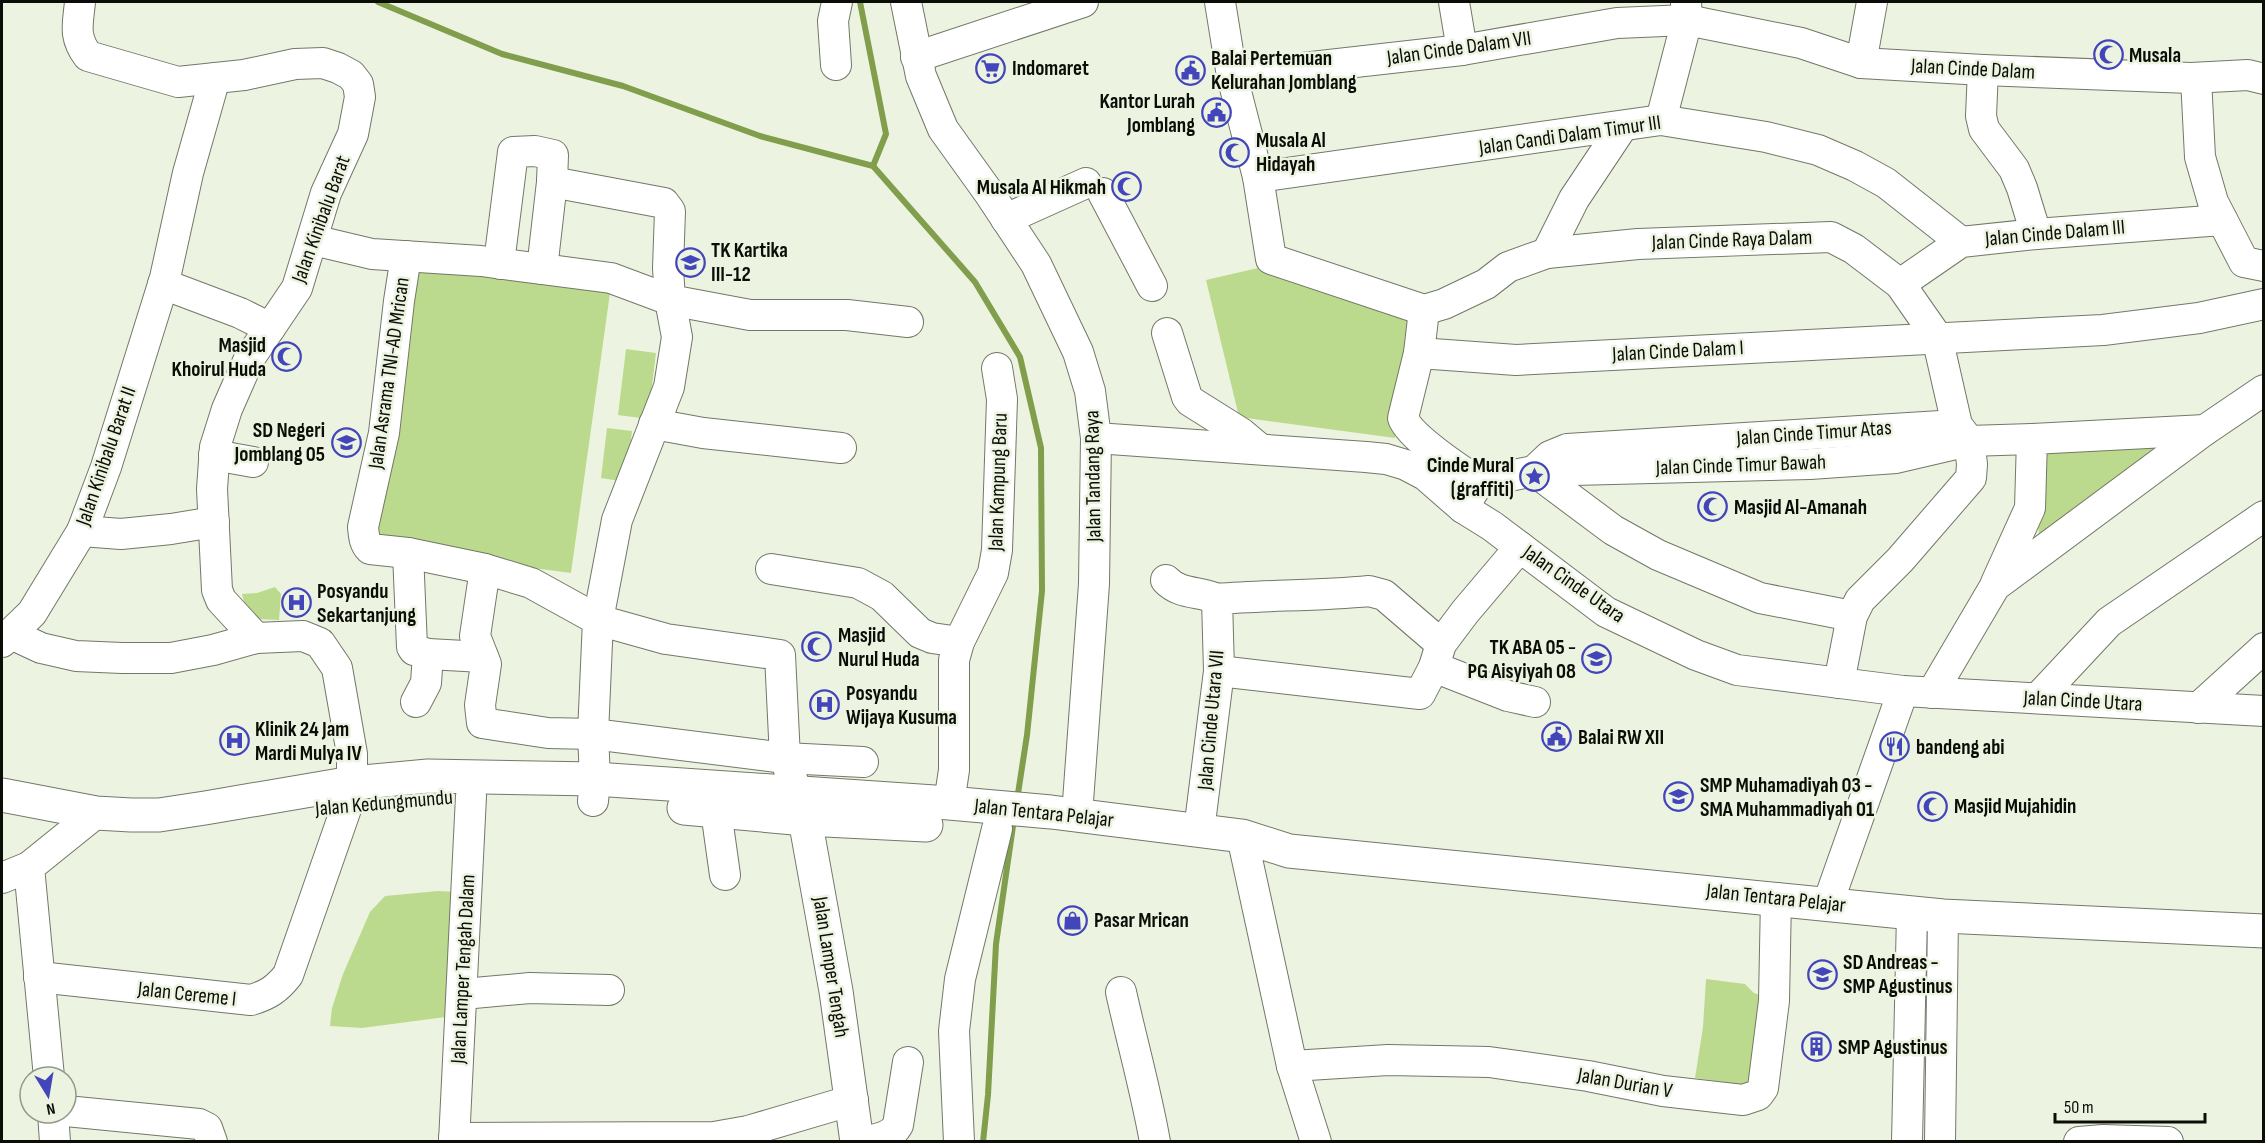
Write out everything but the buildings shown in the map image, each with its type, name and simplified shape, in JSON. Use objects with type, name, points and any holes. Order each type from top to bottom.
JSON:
[{"type":"main road","name":"Jalan Kedungmundu","points":[[2,812],[86,820],[159,815],[350,793],[428,776],[801,806]]},
{"type":"main road","name":"Jalan Kedungmundu","points":[[350,793],[471,796],[594,790],[716,811],[801,806]]},
{"type":"main road","name":"Jalan Kedungmundu","points":[[2,795],[86,820]]},
{"type":"main road","name":"Jalan Tentara Pelajar","points":[[801,806],[949,803],[1002,823]]},
{"type":"main road","name":"Jalan Tentara Pelajar","points":[[801,806],[1002,823],[1061,820],[1199,831],[1244,847]]},
{"type":"main road","name":"Jalan Lamper Tengah","points":[[801,806],[824,919],[853,1100],[857,1142]]},
{"type":"main road","name":"Jalan Tentara Pelajar","points":[[1061,820],[1244,847],[1928,914],[2264,931]]},
{"type":"street","name":"Jalan Kinibalu Barat","points":[[80,2],[77,34],[88,56],[178,82],[244,75],[295,64],[323,63],[351,75],[358,84],[360,97],[353,134],[326,193],[297,288],[244,369],[227,409],[215,447],[212,489],[218,596],[256,638]]},
{"type":"street","points":[[836,65],[832,21],[837,2]]},
{"type":"street","name":"Jalan Tandang Raya","points":[[906,2],[921,76],[943,129],[1036,264],[1078,352],[1090,391],[1096,438],[1095,584],[1061,820]]},
{"type":"street","points":[[916,57],[1083,2]]},
{"type":"street","points":[[1220,2],[1232,76],[1258,177],[1272,260],[1424,309],[1419,353],[1403,417],[1405,423],[1456,467],[1479,482],[1463,508]]},
{"type":"street","points":[[1454,2],[1462,50]]},
{"type":"street","points":[[1861,63],[1872,2]]},
{"type":"street","points":[[1661,120],[1686,11]]},
{"type":"street","name":"Jalan Cinde Dalam VII","points":[[1232,76],[1462,50],[1686,11]]},
{"type":"street","name":"Jalan Cinde Dalam","points":[[1686,11],[1801,43],[1861,63],[2196,78],[2248,75],[2264,79]]},
{"type":"street","points":[[1983,70],[1981,116],[1984,129],[2014,169],[2036,234]]},
{"type":"street","name":"Jalan Kinibalu Barat II","points":[[6,638],[32,613],[82,531],[106,467],[163,284],[189,173],[216,78]]},
{"type":"street","points":[[2196,78],[2200,157],[2213,202],[2244,262],[2264,266]]},
{"type":"street","name":"Jalan Candi Dalam Timur III","points":[[1258,177],[1661,120],[1766,136],[1818,150],[1886,183],[1961,242]]},
{"type":"street","points":[[1547,252],[1574,199],[1622,127]]},
{"type":"street","points":[[501,264],[500,255],[513,152],[535,151],[553,155],[542,269]]},
{"type":"street","points":[[552,182],[664,203],[670,211],[668,268],[670,300],[677,337],[669,387],[630,492],[617,520],[598,620],[593,734],[594,790]]},
{"type":"street","points":[[1006,219],[1094,188],[1152,286]]},
{"type":"street","name":"Jalan Cinde Dalam III","points":[[1900,284],[1961,242],[2222,220]]},
{"type":"street","name":"Jalan Cinde Raya Dalam","points":[[1424,309],[1444,304],[1485,284],[1509,267],[1547,252],[1638,244],[1831,237],[1854,249],[1900,284],[1937,337],[1972,464],[1971,478],[1900,560],[1860,600],[1852,616]]},
{"type":"street","points":[[313,240],[372,254],[406,256]]},
{"type":"street","name":"Jalan Asrama TNI-AD Mrican","points":[[785,758],[780,655],[666,639],[598,620],[531,583],[485,569],[408,553],[370,549],[364,540],[363,527],[384,434],[406,256],[481,261],[611,278],[670,300],[750,315],[846,315],[908,321]]},
{"type":"street","points":[[163,284],[240,313],[270,328]]},
{"type":"street","name":"Jalan Cinde Dalam I","points":[[1419,353],[1516,360],[2103,330],[2199,318],[2264,304]]},
{"type":"street","points":[[1167,333],[1190,401],[1241,433],[1260,449]]},
{"type":"street","name":"Jalan Kampung Baru","points":[[949,803],[954,770],[954,660],[959,642],[993,573],[997,550],[1002,399],[997,368]]},
{"type":"street","points":[[1995,586],[2205,430],[2264,390]]},
{"type":"street","points":[[654,424],[703,434],[841,448]]},
{"type":"street","name":"Jalan Cinde Timur Bawah","points":[[1479,482],[1534,471],[1821,463],[1896,458],[1963,433],[2032,439],[2205,430]]},
{"type":"street","name":"Jalan Cinde Utara","points":[[1096,438],[1386,459],[1406,465],[1425,475],[1463,508],[1521,547],[1606,612],[1696,656],[1737,670],[1918,692],[2264,711]]},
{"type":"street","points":[[1828,903],[1918,692],[1995,586],[2030,508],[2032,439]]},
{"type":"street","points":[[214,455],[253,462]]},
{"type":"street","points":[[1534,471],[1613,530],[1658,555],[1760,598],[1852,616],[1839,683]]},
{"type":"street","points":[[2038,699],[2109,622],[2264,516]]},
{"type":"street","points":[[82,531],[120,534],[214,522]]},
{"type":"street","points":[[1219,671],[1420,694],[1437,656],[1521,547]]},
{"type":"street","points":[[408,553],[414,650],[428,654],[483,657]]},
{"type":"street","points":[[771,568],[844,581],[871,589],[895,607],[920,633],[932,638],[959,642]]},
{"type":"street","points":[[485,569],[475,636],[486,664],[480,705],[481,722],[484,724],[548,733],[593,734],[785,758],[863,762]]},
{"type":"street","points":[[1166,580],[1172,587],[1217,599],[1266,595],[1318,596],[1377,592],[1384,595],[1437,656],[1508,696],[1535,702]]},
{"type":"street","name":"Jalan Cinde Utara VII","points":[[1199,831],[1219,671],[1217,599]]},
{"type":"street","name":"Jalan Cereme I","points":[[6,638],[68,654],[122,658],[171,658],[213,650],[256,638],[303,636],[320,643],[337,668],[352,754],[350,793],[288,975],[278,988],[266,996],[251,1000],[39,977]]},
{"type":"street","points":[[2198,708],[2264,648]]},
{"type":"street","points":[[416,702],[426,682],[428,654]]},
{"type":"street","points":[[785,758],[801,806]]},
{"type":"street","name":"Jalan Lamper Tengah Dalam","points":[[454,1140],[471,796]]},
{"type":"street","points":[[716,811],[725,875]]},
{"type":"street","points":[[2,878],[29,867],[86,820]]},
{"type":"street","points":[[959,1142],[954,1030],[960,979],[1002,823]]},
{"type":"street","points":[[1244,847],[1292,1066],[1316,1142]]},
{"type":"street","points":[[29,867],[48,1065]]},
{"type":"street","name":"Jalan Durian V","points":[[1292,1066],[1388,1060],[1489,1062],[1588,1076],[1663,1091],[1743,1100],[1752,1098],[1763,1088],[1774,1001],[1776,898]]},
{"type":"street","points":[[1907,1142],[1927,1118],[1928,914]]},
{"type":"street","points":[[463,994],[530,988],[609,990]]},
{"type":"street","points":[[1121,992],[1134,1055],[1145,1089],[1155,1142]]},
{"type":"street","points":[[862,1142],[890,1135],[895,1131],[898,1125],[908,1062]]},
{"type":"street","points":[[454,1140],[714,1137],[748,1131],[853,1100]]},
{"type":"street","points":[[78,1114],[164,1131],[199,1124],[207,1128],[212,1142]]},
{"type":"street","points":[[54,1125],[55,1142]]},
{"type":"street","points":[[2079,1142],[2168,1142]]},
{"type":"green space","points":[[1271,265],[1418,314],[1395,438],[1239,417],[1206,280]]},
{"type":"green space","points":[[413,266],[610,293],[571,573],[375,547]]},
{"type":"green space","points":[[626,349],[656,353],[648,419],[618,415]]},
{"type":"green space","points":[[607,428],[632,431],[626,482],[601,478]]},
{"type":"green space","points":[[2160,444],[2039,536],[2036,503],[2024,450]]},
{"type":"green space","points":[[275,587],[281,594],[279,620],[255,619],[246,610],[242,594],[257,593]]},
{"type":"green space","points":[[438,891],[458,892],[453,1016],[362,1028],[330,1026],[332,1008],[343,974],[370,912],[385,896]]},
{"type":"green space","points":[[1706,979],[1745,984],[1754,993],[1766,997],[1758,1087],[1695,1078],[1703,1027]]},
{"type":"waterway","points":[[378,2],[502,54],[623,86],[760,136],[873,166],[975,282],[1020,357],[1041,448],[1042,591],[1027,735],[1017,800]]},
{"type":"waterway","points":[[860,2],[886,134],[873,166]]},
{"type":"waterway","points":[[983,1142],[988,1095],[996,944],[1014,819]]},
{"type":"place","name":"Musala","points":[[2108,55]]},
{"type":"place","name":"Indomaret","points":[[991,68]]},
{"type":"place","name":"Balai Pertemuan Kelurahan Jomblang","points":[[1190,70]]},
{"type":"place","name":"Kantor Lurah Jomblang","points":[[1216,113]]},
{"type":"place","name":"Musala Al Hidayah","points":[[1235,152]]},
{"type":"place","name":"Musala Al Hikmah","points":[[1127,187]]},
{"type":"place","name":"TK Kartika III-12","points":[[690,262]]},
{"type":"place","name":"Masjid Khoirul Huda","points":[[287,357]]},
{"type":"place","name":"SD Negeri Jomblang 05","points":[[346,442]]},
{"type":"place","name":"Cinde Mural (graffiti)","points":[[1535,477]]},
{"type":"place","name":"Masjid Al-Amanah","points":[[1713,507]]},
{"type":"place","name":"Posyandu Sekartanjung","points":[[296,603]]},
{"type":"place","name":"Masjid Nurul Huda","points":[[817,647]]},
{"type":"place","name":"TK ABA 05 - PG Aisyiyah 08","points":[[1597,659]]},
{"type":"place","name":"Posyandu Wijaya Kusuma","points":[[825,705]]},
{"type":"place","name":"Balai RW XII","points":[[1557,737]]},
{"type":"place","name":"Klinik 24 Jam Mardi Mulya IV","points":[[234,741]]},
{"type":"place","name":"bandeng abi","points":[[1895,747]]},
{"type":"place","name":"SMP Muhamadiyah 03 - SMA Muhammadiyah 01","points":[[1679,797]]},
{"type":"place","name":"Masjid Mujahidin","points":[[1933,806]]},
{"type":"place","name":"Pasar Mrican","points":[[1073,920]]},
{"type":"place","name":"SD Andreas - SMP Agustinus","points":[[1822,974]]},
{"type":"place","name":"SMP Agustinus","points":[[1817,1047]]}]
